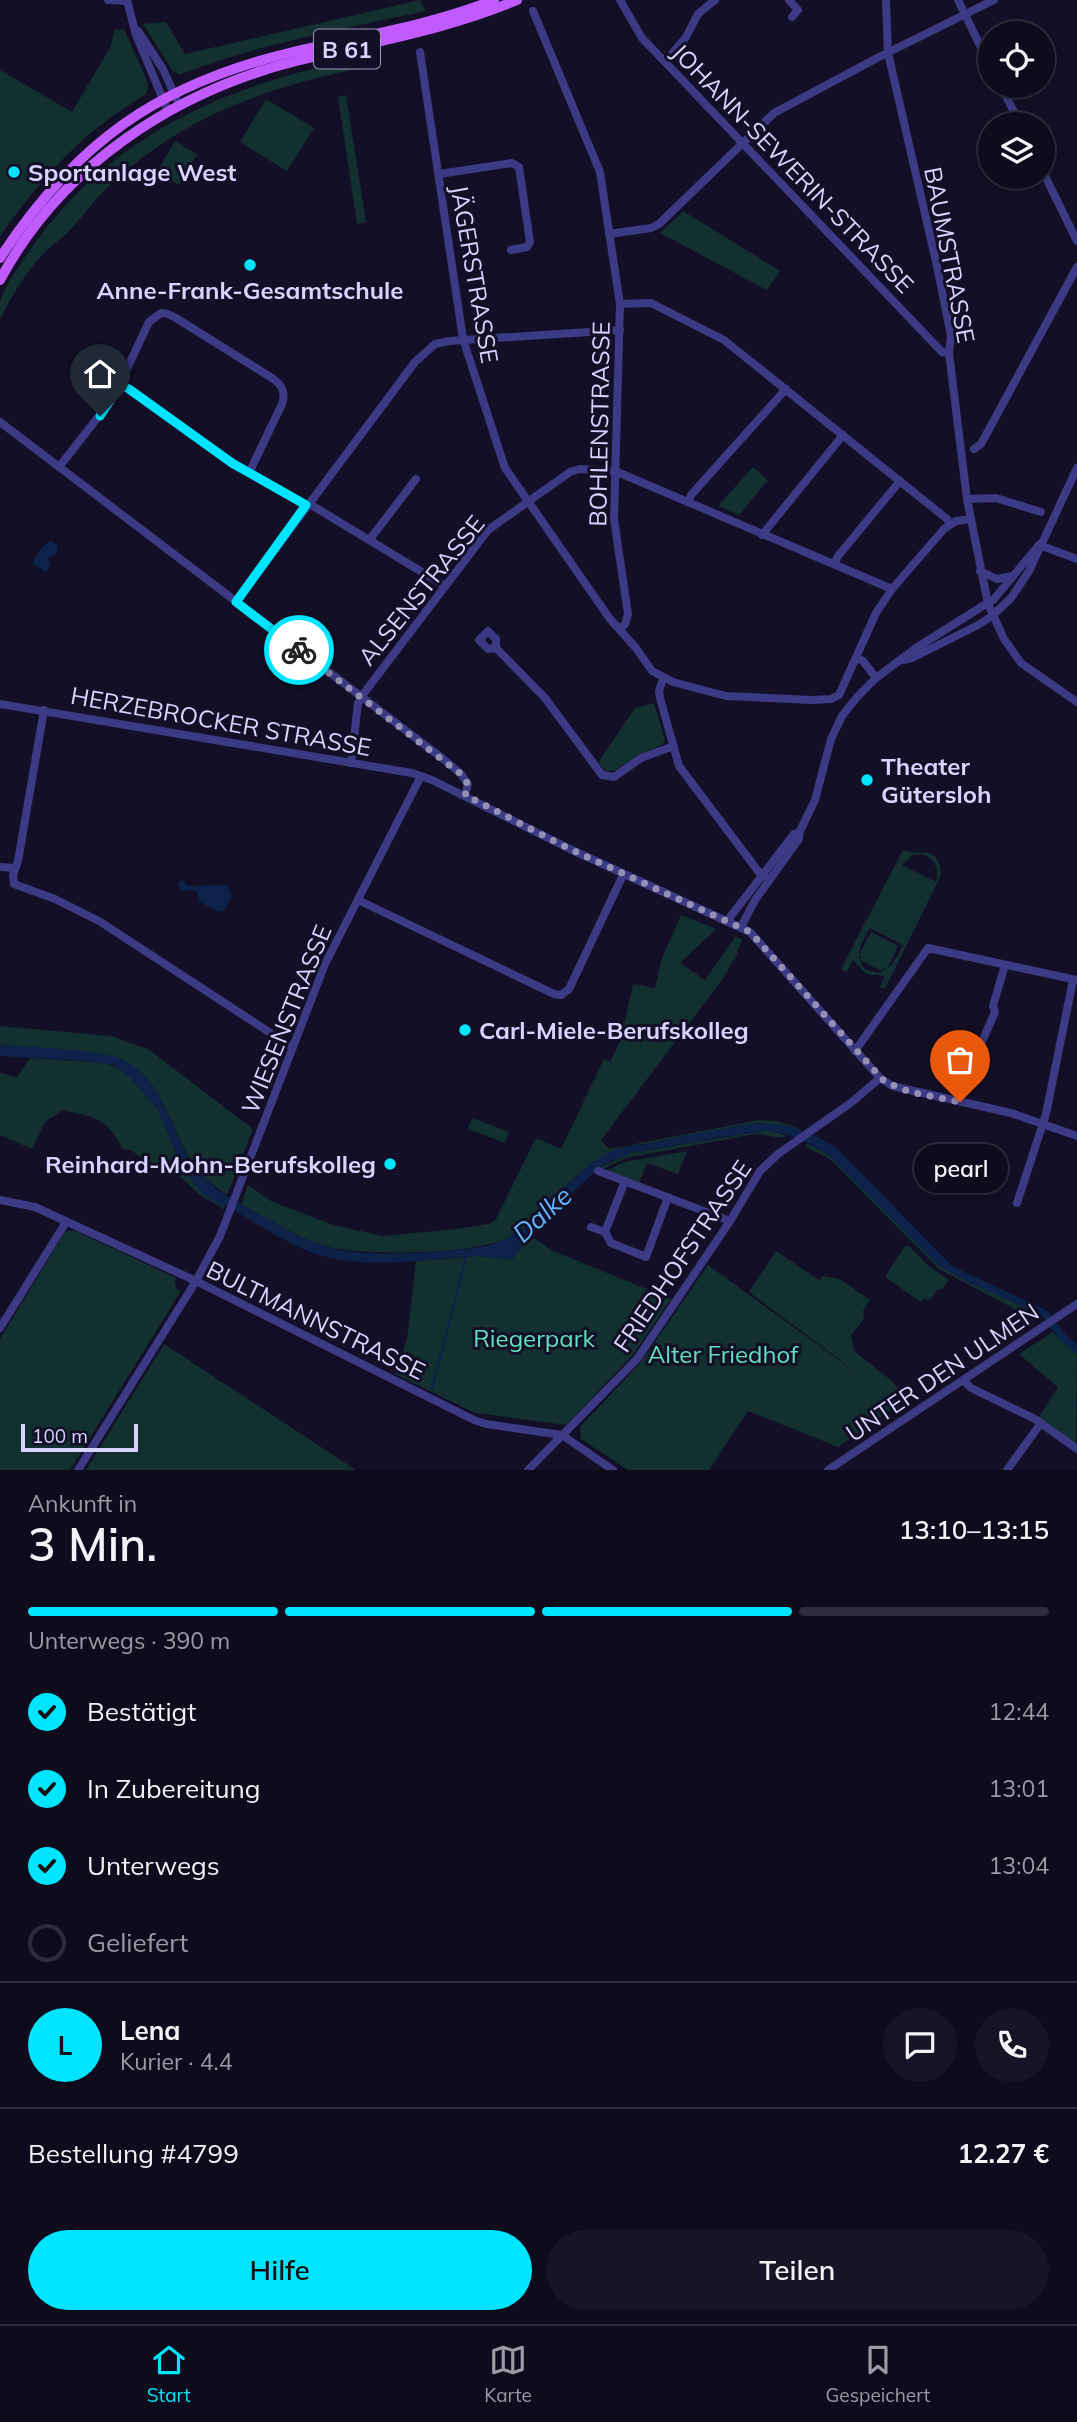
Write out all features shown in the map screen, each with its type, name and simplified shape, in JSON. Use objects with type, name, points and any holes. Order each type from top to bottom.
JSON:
[{"type":"main road","name":"B 61","points":[[0,258],[44,198],[78,160],[120,126],[163,98],[226,71],[270,58],[446,17],[495,0]]},
{"type":"main road","name":"B 61","points":[[0,280],[38,220],[74,181],[129,136],[178,105],[283,65],[402,37],[480,15],[517,0]]},
{"type":"street","points":[[108,0],[127,1],[133,26],[168,111]]},
{"type":"street","name":"JOHANN-SEWERIN-STRASSE","points":[[620,0],[642,38],[664,62],[942,352],[949,353]]},
{"type":"street","points":[[664,62],[686,37],[698,14],[715,0]]},
{"type":"street","points":[[789,0],[798,10],[792,17]]},
{"type":"street","name":"BAUMSTRASSE","points":[[886,0],[888,53],[951,336],[949,353],[967,499],[988,604],[1010,649],[1021,663],[1077,702]]},
{"type":"street","points":[[958,0],[978,41]]},
{"type":"street","points":[[609,234],[651,228],[659,224],[774,113],[994,0]]},
{"type":"street","name":"BOHLENSTRASSE","points":[[533,11],[600,172],[620,304],[614,519],[628,614],[620,629]]},
{"type":"street","points":[[133,26],[146,40],[178,105]]},
{"type":"street","name":"JÄGERSTRASSE","points":[[419,52],[463,339],[505,468],[610,619],[620,629]]},
{"type":"street","points":[[439,174],[512,163],[519,167],[530,242],[527,247],[511,250]]},
{"type":"street","points":[[1051,189],[1077,241]]},
{"type":"street","points":[[974,449],[981,444],[1077,267]]},
{"type":"street","points":[[620,304],[651,303],[736,348],[950,524]]},
{"type":"street","points":[[59,467],[113,398],[149,322],[161,313],[176,318],[278,382],[284,391],[284,397],[249,473]]},
{"type":"street","points":[[236,602],[306,505],[422,354],[435,344],[463,339],[620,330]]},
{"type":"street","points":[[120,385],[249,473],[306,505],[313,506],[445,586]]},
{"type":"street","points":[[688,502],[691,495],[786,390]]},
{"type":"street","points":[[0,422],[461,774],[469,786],[465,795]]},
{"type":"street","points":[[762,535],[843,435]]},
{"type":"street","points":[[903,660],[920,654],[992,616],[1021,585],[1077,468]]},
{"type":"street","name":"ALSENSTRASSE","points":[[351,763],[361,696],[488,530],[570,472],[580,469],[615,471],[892,589]]},
{"type":"street","points":[[370,539],[416,479]]},
{"type":"street","points":[[834,564],[900,481]]},
{"type":"street","points":[[967,499],[996,498],[1041,512]]},
{"type":"street","points":[[620,629],[647,665],[663,679],[726,696],[836,698],[876,612],[892,589],[944,528],[971,519]]},
{"type":"street","points":[[1040,545],[1077,559]]},
{"type":"street","points":[[727,921],[799,839],[799,833],[815,800],[828,747],[838,724],[857,697],[876,678],[916,648],[988,604],[1040,545]]},
{"type":"street","points":[[980,571],[997,579],[1016,575]]},
{"type":"street","points":[[496,648],[545,698],[602,775],[614,777],[642,758],[674,746]]},
{"type":"street","points":[[856,658],[863,662],[876,678]]},
{"type":"street","points":[[663,679],[660,698],[679,766],[767,878]]},
{"type":"street","name":"HERZEBROCKER STRASSE","points":[[0,704],[421,776],[465,795],[523,827],[623,875],[753,934],[880,1078]]},
{"type":"street","points":[[44,710],[13,881],[17,887],[55,898],[99,921],[292,1047]]},
{"type":"street","name":"WIESENSTRASSE","points":[[78,1470],[220,1236],[325,964],[421,776]]},
{"type":"street","points":[[0,867],[15,868]]},
{"type":"street","points":[[358,900],[561,995],[569,989],[623,875]]},
{"type":"street","points":[[741,927],[767,878]]},
{"type":"street","points":[[855,1051],[928,948],[1075,980],[1043,1123],[1017,1203]]},
{"type":"street","points":[[974,1060],[995,1012],[993,1006],[1005,965]]},
{"type":"street","points":[[880,1078],[899,1089],[992,1108],[1077,1136]]},
{"type":"street","name":"FRIEDHOFSTRASSE","points":[[528,1470],[637,1359],[730,1221],[760,1171],[880,1078]]},
{"type":"street","points":[[598,1171],[730,1221]]},
{"type":"street","points":[[605,1232],[625,1181]]},
{"type":"street","points":[[591,1227],[605,1232],[611,1243],[646,1256],[668,1198]]},
{"type":"street","name":"BULTMANNSTRASSE","points":[[0,1200],[35,1208],[195,1281],[474,1420],[562,1435],[613,1470]]},
{"type":"street","points":[[0,1328],[66,1222]]},
{"type":"street","name":"UNTER DEN ULMEN","points":[[828,1470],[1077,1304]]},
{"type":"street","points":[[964,1381],[971,1388],[1041,1423],[1077,1449]]},
{"type":"street","points":[[1007,1470],[1041,1423]]},
{"type":"green space","points":[[420,0],[426,11],[270,46],[179,75],[172,70],[143,24],[166,22],[185,54]]},
{"type":"green space","points":[[124,29],[147,81],[146,94],[79,143],[54,168],[0,236],[0,70],[72,112],[111,46],[114,30]]},
{"type":"green space","points":[[360,58],[361,68],[324,76],[256,97],[223,110],[162,144],[104,191],[70,230],[40,257],[21,282],[0,319],[0,303],[5,289],[38,239],[70,201],[104,169],[141,141],[223,98],[267,82]]},
{"type":"green space","points":[[346,95],[366,222],[357,224],[338,97]]},
{"type":"green space","points":[[266,99],[314,128],[287,171],[240,142]]},
{"type":"green space","points":[[175,141],[197,154],[179,185],[157,172]]},
{"type":"green space","points":[[683,211],[780,271],[767,290],[660,233]]},
{"type":"green space","points":[[753,467],[768,480],[739,515],[718,506]]},
{"type":"green space","points":[[654,703],[665,740],[662,745],[640,754],[616,770],[606,771],[598,763],[635,708]]},
{"type":"green space","points":[[903,850],[932,854],[940,865],[941,875],[885,989],[880,987],[885,976],[866,974],[853,960],[847,972],[841,969]],"holes":[[[923,854],[936,865],[936,882],[902,865],[913,855]],[[870,928],[903,945],[892,965],[879,973],[865,969],[861,964],[860,948]]]},
{"type":"green space","points":[[681,915],[716,929],[680,963],[705,980],[735,937],[742,939],[736,956],[722,980],[601,1140],[609,1149],[759,1120],[776,1121],[799,1128],[751,1124],[620,1148],[587,1167],[519,1232],[504,1240],[454,1250],[392,1252],[339,1249],[300,1236],[241,1205],[248,1185],[271,1201],[333,1225],[384,1236],[489,1224],[496,1219],[536,1138],[561,1149],[604,1059],[610,1062],[621,1039],[633,984],[655,988],[662,958]]},
{"type":"green space","points":[[871,932],[898,946],[887,969],[882,971],[860,960],[862,957],[859,955]]},
{"type":"green space","points":[[0,1026],[111,1036],[148,1049],[253,1129],[227,1195],[195,1167],[157,1092],[137,1068],[108,1056],[0,1045]]},
{"type":"green space","points":[[30,1058],[104,1063],[127,1075],[157,1109],[190,1178],[201,1190],[225,1205],[222,1211],[222,1208],[200,1195],[174,1171],[171,1174],[132,1150],[123,1149],[105,1124],[91,1117],[62,1110],[45,1122],[32,1149],[0,1135],[0,1073],[17,1077]]},
{"type":"green space","points":[[472,1118],[509,1132],[505,1143],[468,1129]]},
{"type":"green space","points":[[768,1130],[787,1136],[755,1134],[626,1158],[601,1170],[598,1168],[631,1153]]},
{"type":"green space","points":[[808,1144],[829,1155],[841,1166],[939,1266],[1042,1315],[1034,1321],[939,1269],[831,1160],[805,1146]]},
{"type":"green space","points":[[687,1151],[678,1174],[647,1163],[639,1183],[606,1171],[624,1162]]},
{"type":"green space","points":[[74,1230],[176,1278],[177,1290],[181,1291],[70,1470],[0,1470],[0,1339],[65,1232]]},
{"type":"green space","name":"Riegerpark","points":[[531,1236],[551,1250],[671,1299],[632,1356],[566,1425],[475,1413],[395,1374],[407,1339],[416,1261],[477,1256],[512,1259]]},
{"type":"green space","points":[[905,1246],[909,1246],[929,1266],[949,1280],[930,1300],[924,1299],[921,1302],[885,1277]]},
{"type":"green space","name":"Alter Friedhof","points":[[776,1251],[819,1280],[823,1276],[840,1279],[870,1300],[863,1311],[864,1319],[851,1335],[854,1351],[892,1381],[907,1399],[838,1447],[748,1411],[709,1470],[628,1470],[581,1439],[580,1427],[641,1362],[708,1265],[876,1387],[749,1292]]},
{"type":"green space","points":[[1053,1332],[1077,1354],[1076,1444],[1039,1417],[1058,1387],[1019,1354]]},
{"type":"green space","points":[[164,1344],[356,1470],[86,1470]]},
{"type":"water","points":[[51,541],[58,545],[56,555],[48,558],[51,564],[46,572],[33,565],[39,551]]},
{"type":"water","points":[[182,880],[188,886],[224,885],[229,888],[232,897],[224,911],[219,912],[200,902],[197,891],[181,890],[178,885]]},
{"type":"water","name":"Dalke","points":[[0,1045],[84,1051],[126,1061],[149,1081],[191,1162],[220,1192],[306,1239],[323,1246],[359,1252],[401,1254],[444,1251],[499,1242],[532,1221],[590,1165],[618,1149],[751,1124],[796,1128],[837,1148],[952,1266],[1048,1311],[1077,1345],[1077,1354],[1060,1340],[1041,1315],[939,1266],[829,1155],[786,1135],[760,1131],[631,1153],[604,1164],[555,1208],[512,1259],[475,1256],[358,1262],[320,1255],[296,1246],[203,1194],[181,1164],[157,1109],[131,1078],[114,1065],[0,1056]]},
{"type":"waterway","points":[[432,1389],[466,1257]]},
{"type":"way so far","points":[[299,650],[461,774],[469,786],[465,795],[539,835],[746,929],[802,988],[880,1078],[892,1086],[910,1092],[960,1102]]},
{"type":"place","name":"Sportanlage West","points":[[14,172]]},
{"type":"place","name":"Anne-Frank-Gesamtschule","points":[[250,265]]},
{"type":"place","name":"Theater Gütersloh","points":[[867,780]]},
{"type":"place","name":"Carl-Miele-Berufskolleg","points":[[465,1030]]},
{"type":"place","name":"pearl","points":[[960,1102]]},
{"type":"place","name":"Reinhard-Mohn-Berufskolleg","points":[[390,1164]]},
{"type":"route","points":[[100,416],[120,385],[232,463],[306,505],[236,602],[299,650]]}]
